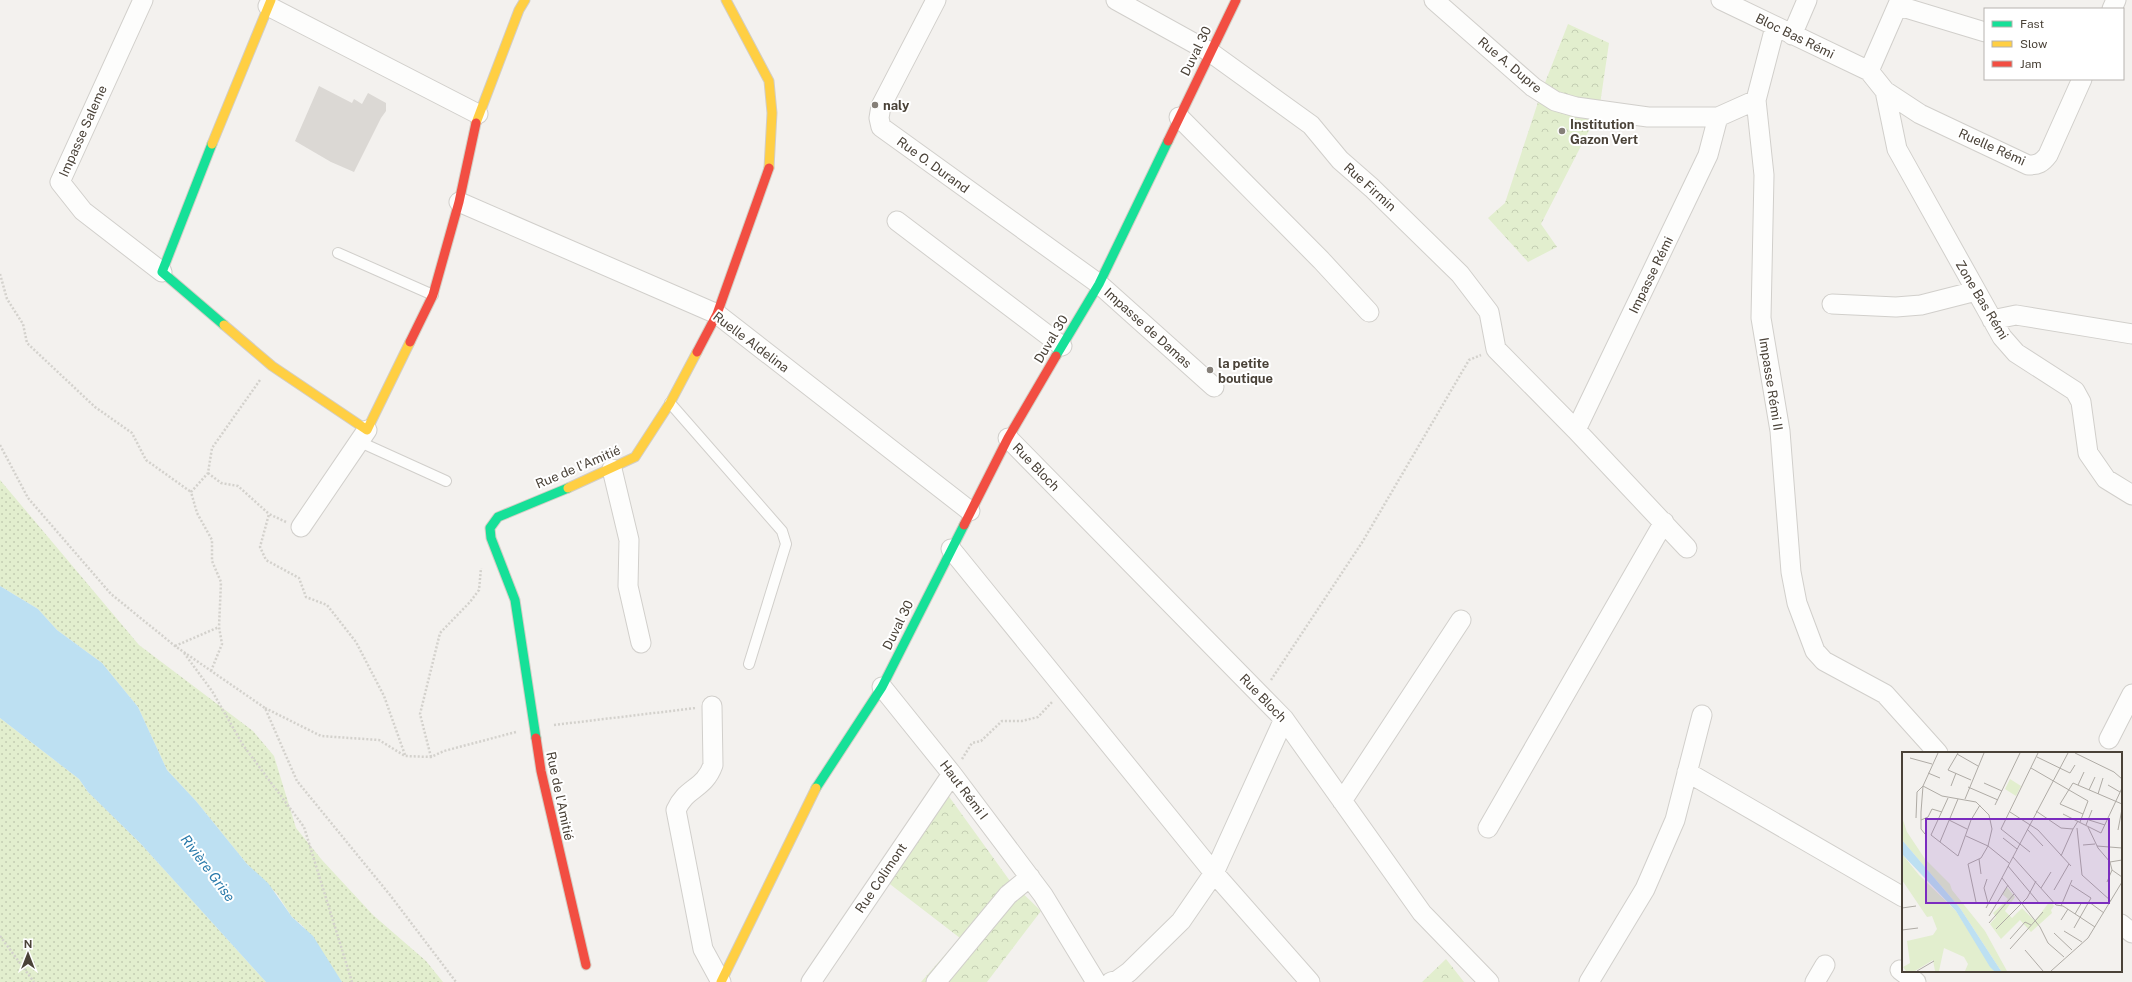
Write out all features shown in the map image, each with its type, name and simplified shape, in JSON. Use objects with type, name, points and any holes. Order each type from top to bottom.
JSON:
[{"type":"street","name":"Impasse Saleme","points":[[143,0],[60,182],[83,211],[162,272]]},
{"type":"street","points":[[301,527],[364,436],[433,295],[459,202],[478,114],[519,10],[525,0]]},
{"type":"street","name":"Rue de l'Amitié","points":[[586,965],[549,811],[534,728],[515,600],[491,538],[490,528],[498,517],[612,469],[635,457],[641,450],[670,403],[717,314],[769,168],[772,113],[769,81],[726,0]]},
{"type":"street","name":"Rue O. Durand","points":[[936,0],[881,106],[879,118],[881,127],[1099,284]]},
{"type":"street","name":"Rue Firmin","points":[[1116,0],[1210,52],[1311,125],[1340,160],[1372,188],[1460,274],[1489,312],[1496,349]]},
{"type":"street","name":"Duval 30","points":[[721,982],[817,786],[882,687],[1008,438],[1099,284],[1236,0]]},
{"type":"street","name":"Rue A. Dupre","points":[[1434,0],[1533,87],[1555,101],[1576,107],[1648,117],[1718,117],[1756,100]]},
{"type":"street","name":"Bloc Bas Rémi","points":[[1721,0],[1869,71]]},
{"type":"street","points":[[1756,100],[1784,31],[1807,0]]},
{"type":"street","points":[[364,436],[272,366],[162,272],[233,89],[270,3],[478,114]]},
{"type":"street","points":[[1869,71],[1900,3],[1984,32]]},
{"type":"street","name":"Ruelle Rémi","points":[[1869,71],[1885,91],[1920,114],[2028,164],[2036,165],[2042,162],[2048,155],[2082,80]]},
{"type":"street","name":"Zone Bas Rémi","points":[[1885,91],[1897,149],[2002,337],[2016,353],[2075,391],[2081,402],[2088,453],[2106,479],[2131,495]]},
{"type":"street","name":"Impasse Rémi II","points":[[1756,100],[1764,174],[1761,318],[1780,432],[1791,572],[1797,603],[1815,651],[1824,661],[1885,694],[1937,752]]},
{"type":"street","points":[[1179,117],[1321,260],[1369,312]]},
{"type":"street","name":"Impasse Rémi","points":[[1576,430],[1708,155],[1718,117]]},
{"type":"street","name":"Ruelle Aldelina","points":[[459,202],[717,314],[970,511]]},
{"type":"street","points":[[897,221],[1062,346]]},
{"type":"street","name":"Impasse de Damas","points":[[1099,284],[1214,387]]},
{"type":"street","points":[[1832,304],[1896,307],[1921,305],[1976,291]]},
{"type":"street","points":[[1992,320],[2016,315],[2132,334]]},
{"type":"street","points":[[1496,349],[1576,430],[1687,548]]},
{"type":"street","name":"Rue Bloch","points":[[1008,438],[1284,719],[1422,913],[1489,982]]},
{"type":"street","points":[[612,469],[629,540],[628,586],[641,643]]},
{"type":"street","points":[[1488,828],[1664,522]]},
{"type":"street","points":[[951,549],[1214,873],[1310,982]]},
{"type":"street","points":[[1342,801],[1461,620]]},
{"type":"street","name":"Haut Rémi I","points":[[882,687],[952,774],[1030,877],[1043,895],[1096,982]]},
{"type":"street","points":[[2109,739],[2132,694]]},
{"type":"street","points":[[712,706],[713,765],[710,774],[705,781],[686,794],[676,810],[703,950],[721,982]]},
{"type":"street","points":[[1589,982],[1645,889],[1675,820],[1702,715]]},
{"type":"street","points":[[1111,982],[1129,972],[1181,921],[1214,873],[1284,719]]},
{"type":"street","points":[[1687,772],[1902,896]]},
{"type":"street","name":"Rue Colimont","points":[[811,982],[952,774]]},
{"type":"street","points":[[936,982],[1008,895],[1030,877]]},
{"type":"street","points":[[2122,925],[2132,933]]},
{"type":"street","points":[[1815,982],[1825,965]]},
{"type":"street","points":[[1899,972],[1916,982]]},
{"type":"lane","points":[[338,253],[433,295]]},
{"type":"lane","points":[[670,403],[782,531],[785,539],[786,544],[749,664]]},
{"type":"lane","points":[[364,436],[446,481]]},
{"type":"path","points":[[0,274],[7,299],[23,324],[27,343],[95,407],[132,433],[146,460],[191,492],[197,513],[212,540],[212,561],[221,582],[219,627],[222,644],[211,671]]},
{"type":"path","points":[[1261,696],[1363,541],[1469,360],[1496,349]]},
{"type":"path","points":[[191,492],[208,473],[212,448],[272,366]]},
{"type":"path","points":[[0,445],[28,498],[111,594],[175,646],[265,708],[321,736],[379,740],[405,756],[431,757],[444,751],[534,728],[712,706]]},
{"type":"path","points":[[208,473],[221,483],[238,486],[269,514],[301,527]]},
{"type":"path","points":[[269,514],[260,547],[266,560],[299,578],[306,597],[328,605],[356,642],[384,696],[405,756]]},
{"type":"path","points":[[431,757],[420,714],[440,633],[470,602],[479,590],[482,563]]},
{"type":"path","points":[[175,646],[219,627]]},
{"type":"path","points":[[182,651],[212,691],[243,745],[304,826],[352,982]]},
{"type":"path","points":[[952,774],[972,743],[981,741],[1002,722],[1022,721],[1038,717],[1051,703],[1069,694]]},
{"type":"path","points":[[265,708],[296,781],[390,895],[456,982]]},
{"type":"path","points":[[0,936],[34,982]]},
{"type":"green space","points":[[1568,24],[1609,43],[1599,111],[1541,224],[1557,247],[1528,262],[1488,218],[1505,203],[1541,93]]},
{"type":"green space","points":[[0,480],[139,645],[253,731],[274,756],[296,828],[322,860],[373,915],[426,961],[443,982],[342,982],[303,926],[292,917],[277,894],[247,864],[196,801],[167,770],[138,707],[102,663],[57,630],[38,609],[0,586]]},
{"type":"green space","points":[[0,718],[79,779],[88,792],[141,844],[266,982],[0,982]]},
{"type":"green space","points":[[945,791],[1010,881],[1041,911],[987,982],[921,982],[960,938],[882,878]]},
{"type":"green space","points":[[1446,959],[1464,982],[1422,982]]},
{"type":"water","name":"Rivière Grise","points":[[0,586],[38,609],[57,630],[102,663],[138,707],[167,770],[196,801],[247,864],[268,883],[292,917],[313,936],[342,982],[266,982],[141,844],[88,792],[79,779],[0,718]]},
{"type":"building","points":[[319,86],[352,103],[354,99],[362,104],[368,93],[386,103],[386,111],[354,172],[331,162],[295,141]]},
{"type":"traffic: fast","points":[[1056,356],[1099,284],[1168,141]]},
{"type":"traffic: fast","points":[[212,144],[162,272],[224,325]]},
{"type":"traffic: fast","points":[[536,738],[515,600],[491,538],[490,528],[498,517],[568,488]]},
{"type":"traffic: fast","points":[[816,788],[882,687],[964,525]]},
{"type":"traffic: slow","points":[[212,144],[271,0]]},
{"type":"traffic: slow","points":[[476,123],[519,10],[525,0]]},
{"type":"traffic: slow","points":[[726,0],[769,81],[772,113],[769,168]]},
{"type":"traffic: slow","points":[[224,325],[272,366],[367,430],[410,342]]},
{"type":"traffic: slow","points":[[568,488],[635,457],[670,403],[697,352]]},
{"type":"traffic: slow","points":[[721,982],[816,788]]},
{"type":"traffic: jam","points":[[1168,141],[1236,0]]},
{"type":"traffic: jam","points":[[410,342],[433,295],[459,202],[476,123]]},
{"type":"traffic: jam","points":[[697,352],[717,314],[769,168]]},
{"type":"traffic: jam","points":[[964,525],[1008,438],[1056,356]]},
{"type":"traffic: jam","points":[[536,738],[541,771],[586,965]]},
{"type":"place","name":"naly","points":[[875,105]]},
{"type":"place","name":"Institution Gazon Vert","points":[[1562,131]]},
{"type":"place","name":"la petite boutique","points":[[1210,370]]}]
